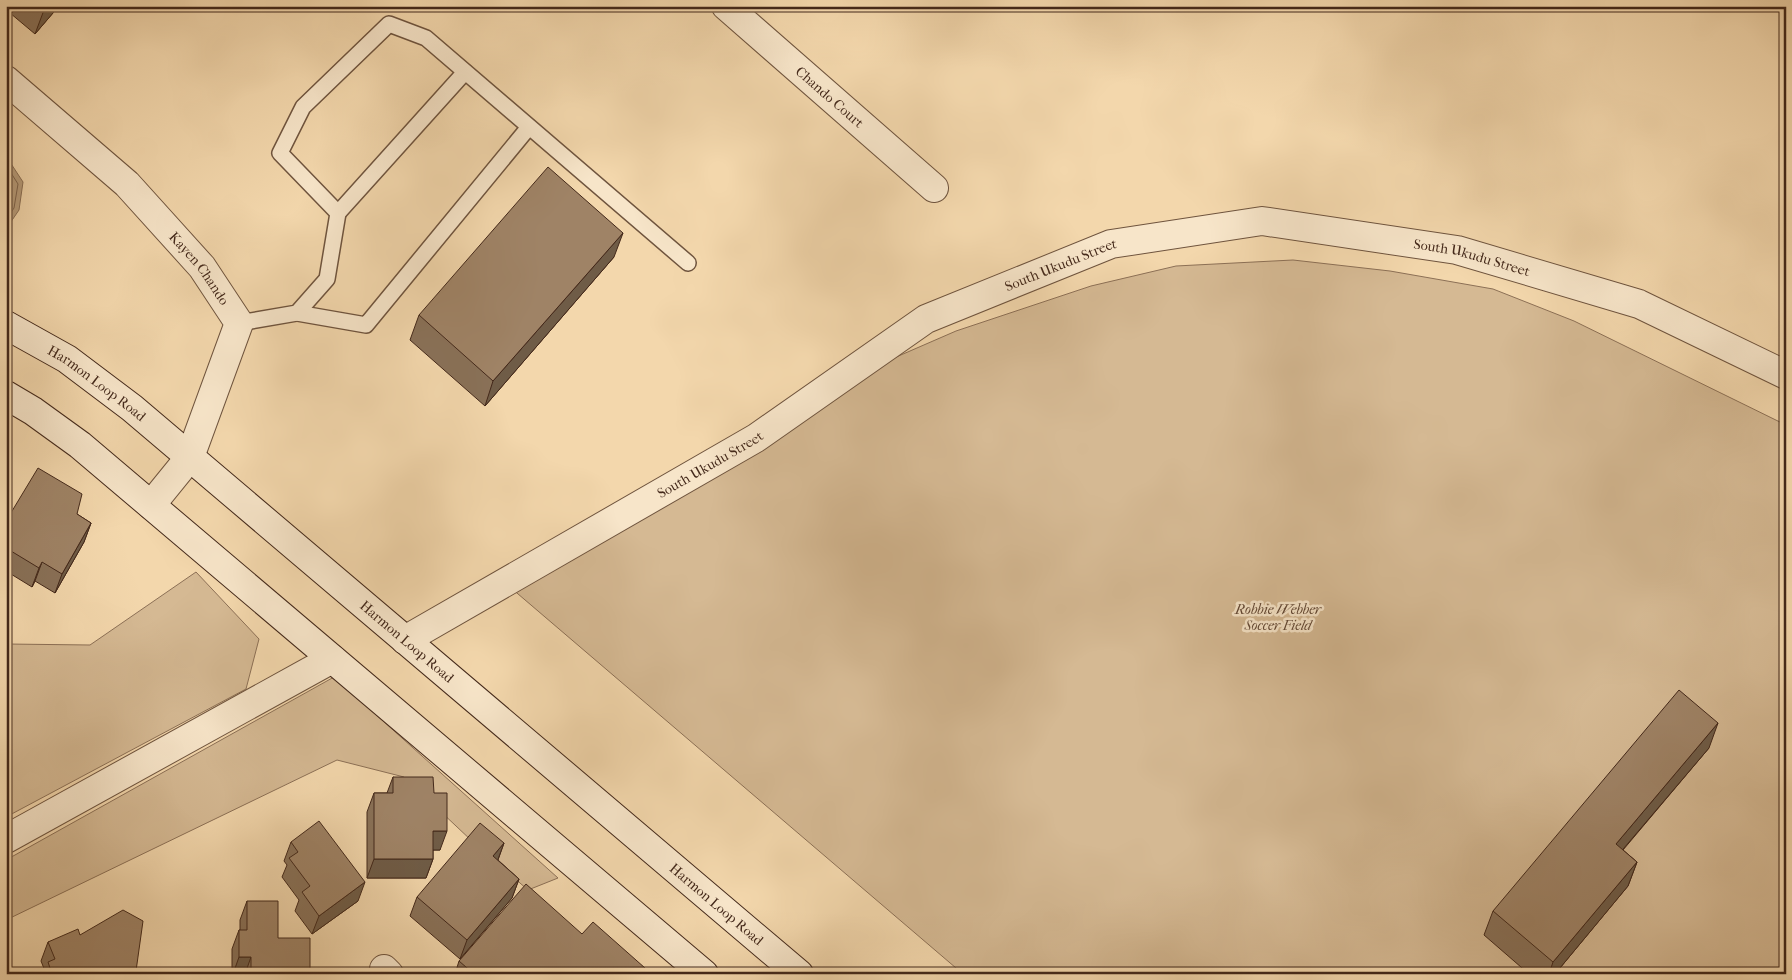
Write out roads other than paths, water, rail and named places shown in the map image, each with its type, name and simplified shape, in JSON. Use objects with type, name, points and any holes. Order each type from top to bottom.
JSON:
[{"type":"street","name":"Chando Court","points":[[726,6],[934,188]]},
{"type":"street","name":"Kayen Chando","points":[[6,80],[127,184],[202,267],[239,323]]},
{"type":"street","name":"South Ukudu Street","points":[[405,640],[756,438],[926,319],[1111,244],[1262,221],[1457,250],[1639,304],[1786,375]]},
{"type":"street","points":[[151,505],[190,457],[239,323]]},
{"type":"street","name":"Harmon Loop Road","points":[[6,325],[66,359],[132,408],[799,974]]},
{"type":"street","points":[[6,395],[33,411],[80,445],[704,974]]},
{"type":"street","points":[[6,838],[332,659]]},
{"type":"lane","points":[[338,213],[280,153],[303,107],[389,24],[426,38],[688,263]]},
{"type":"lane","points":[[297,313],[327,279],[338,213],[465,72]]},
{"type":"lane","points":[[239,323],[297,313],[366,325],[529,127]]},
{"type":"water","points":[[6,156],[23,182],[19,210],[6,229]]},
{"type":"park label","name":"Robbie Webber Soccer Field","points":[[1278,618]]}]
